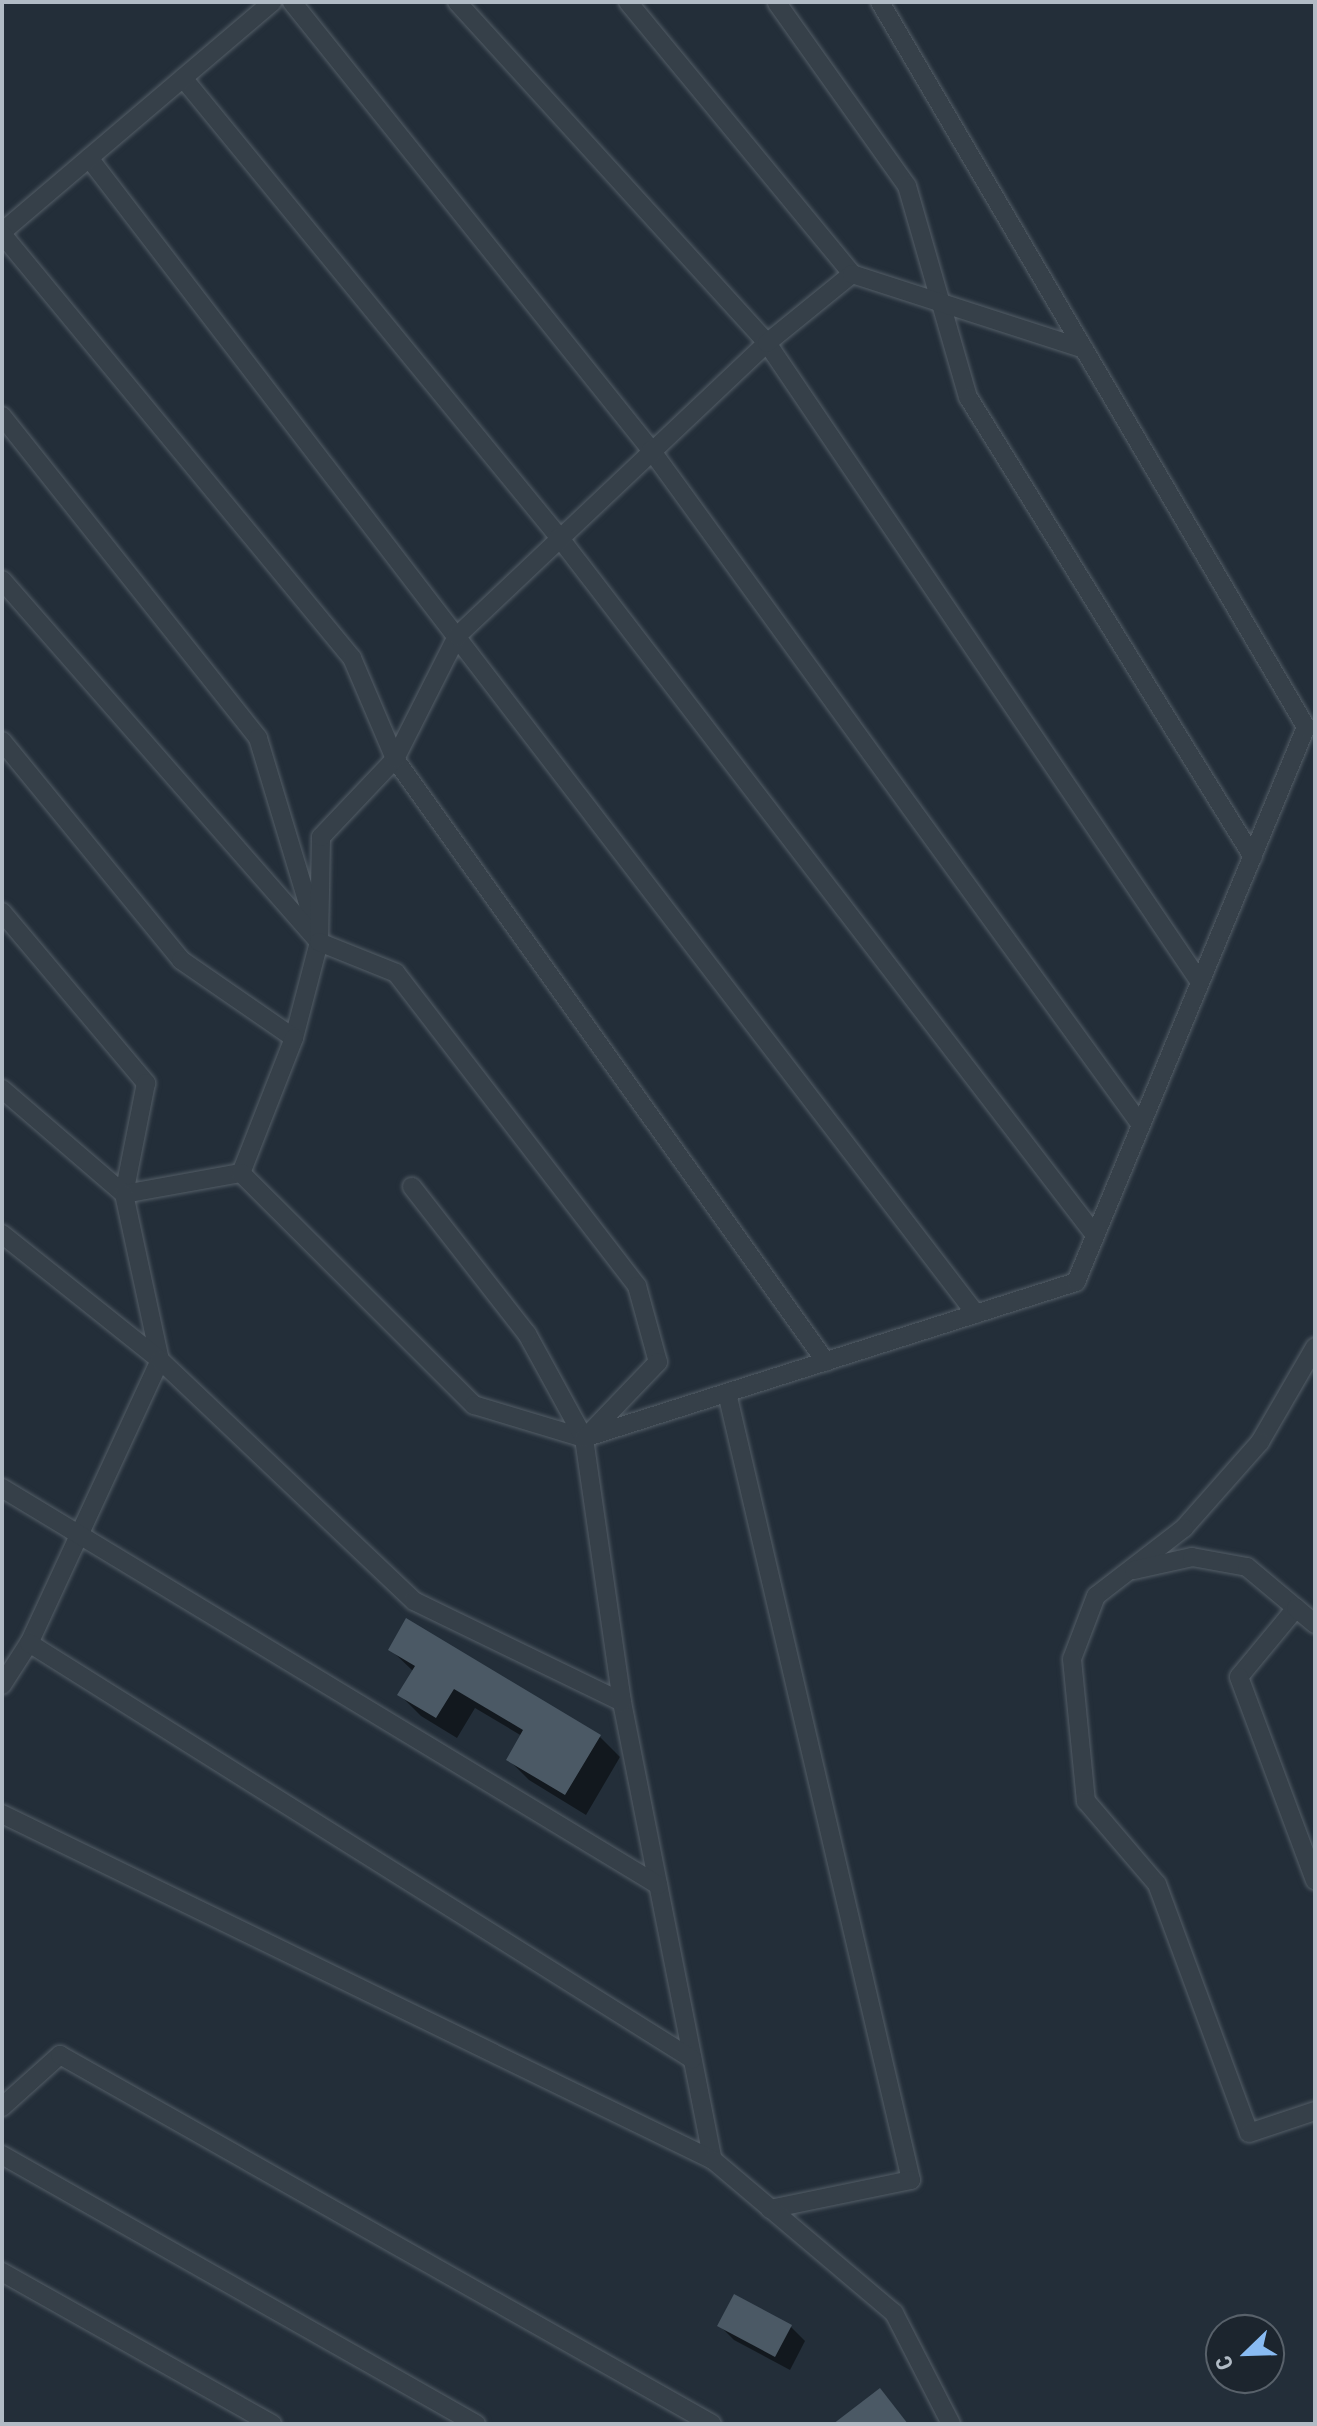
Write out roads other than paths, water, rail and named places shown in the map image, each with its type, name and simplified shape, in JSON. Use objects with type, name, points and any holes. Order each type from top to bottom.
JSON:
[{"type":"lane","points":[[272,2],[2,233],[352,658],[395,759],[826,1362]]},
{"type":"lane","points":[[292,2],[651,450],[1141,1125]]},
{"type":"lane","points":[[457,2],[767,343],[1200,982]]},
{"type":"lane","points":[[628,2],[852,274],[1084,349]]},
{"type":"lane","points":[[241,1173],[474,1405],[584,1438],[1076,1282],[1306,727],[880,2]]},
{"type":"lane","points":[[777,3],[907,186],[944,304],[968,397],[1253,857]]},
{"type":"lane","points":[[183,78],[559,537],[1095,1235]]},
{"type":"lane","points":[[89,158],[976,1314]]},
{"type":"lane","points":[[241,1173],[294,1038],[319,942],[321,837],[395,759],[457,636],[767,343],[852,274]]},
{"type":"lane","points":[[2,416],[258,738],[319,942]]},
{"type":"lane","points":[[2,580],[319,942],[396,973],[637,1286],[658,1362],[584,1438]]},
{"type":"lane","points":[[2,741],[181,960],[294,1038]]},
{"type":"lane","points":[[2,912],[146,1083],[124,1194],[160,1360],[78,1531],[29,1643],[2,1685]]},
{"type":"lane","points":[[2,1089],[124,1194]]},
{"type":"lane","points":[[124,1194],[241,1173]]},
{"type":"lane","points":[[412,1187],[527,1334],[584,1438],[622,1702],[713,2160]]},
{"type":"lane","points":[[2,1234],[160,1360],[414,1601],[622,1702]]},
{"type":"lane","points":[[1315,1347],[1260,1442],[1184,1528],[1096,1596],[1072,1659],[1086,1801],[1157,1884],[1249,2133],[1315,2111]]},
{"type":"lane","points":[[727,1393],[911,2180],[770,2209]]},
{"type":"lane","points":[[2,1488],[78,1531],[658,1885]]},
{"type":"lane","points":[[1128,1571],[1192,1557],[1247,1567],[1315,1624]]},
{"type":"lane","points":[[1296,1608],[1239,1677],[1315,1880]]},
{"type":"lane","points":[[29,1643],[692,2059]]},
{"type":"lane","points":[[2,1811],[713,2160],[894,2313],[951,2424]]},
{"type":"lane","points":[[2,2107],[60,2055],[712,2424]]},
{"type":"lane","points":[[2,2155],[476,2424]]},
{"type":"lane","points":[[2,2272],[272,2424]]}]
